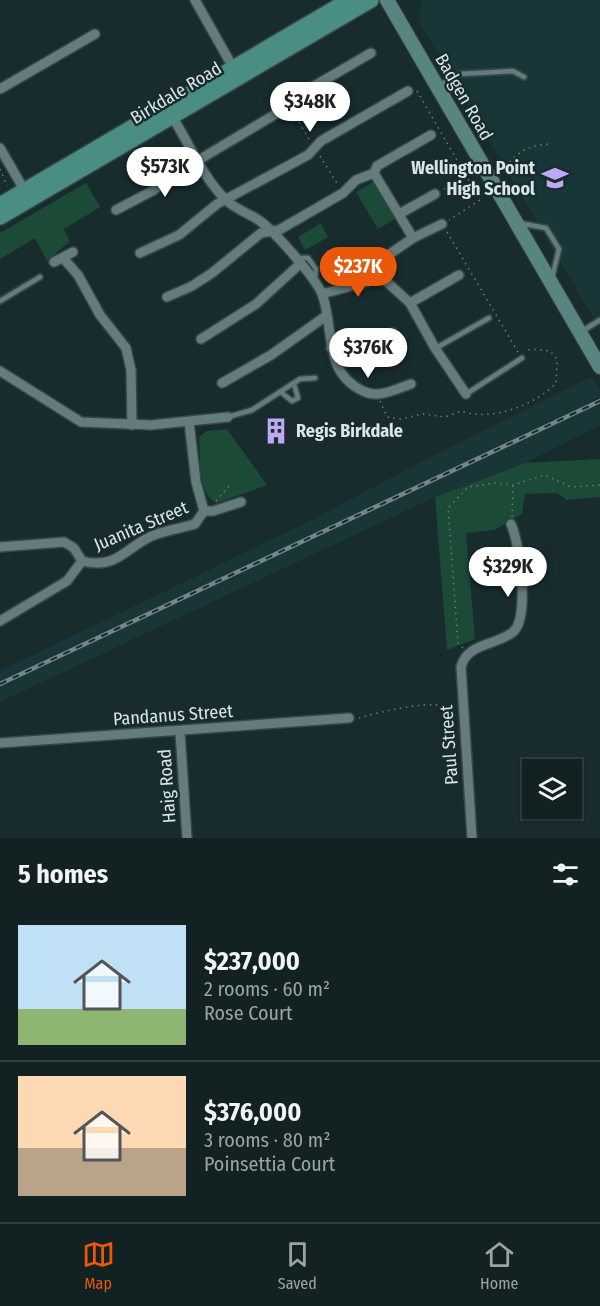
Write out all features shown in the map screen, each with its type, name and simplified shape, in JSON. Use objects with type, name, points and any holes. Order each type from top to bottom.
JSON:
[{"type":"main road","name":"Birkdale Road","points":[[0,204],[27,195],[173,118],[331,5],[349,0]]},
{"type":"main road","name":"Birkdale Road","points":[[0,217],[27,195],[236,72],[371,0]]},
{"type":"street","points":[[195,0],[236,72]]},
{"type":"street","name":"Badgen Road","points":[[387,0],[552,281],[600,368]]},
{"type":"street","points":[[0,89],[95,34]]},
{"type":"street","points":[[116,210],[154,190],[196,159],[274,115],[297,96],[372,53]]},
{"type":"street","points":[[140,253],[179,235],[226,201],[308,154],[321,141],[408,91]]},
{"type":"street","points":[[173,118],[196,159],[226,201],[261,222],[314,281],[322,294],[334,361],[346,378],[362,391],[377,395],[411,384]]},
{"type":"street","points":[[167,297],[198,283],[225,264],[261,233],[279,230],[343,193],[356,180],[374,173],[377,166],[431,135]]},
{"type":"street","points":[[0,148],[27,195]]},
{"type":"street","points":[[374,173],[413,238]]},
{"type":"street","points":[[399,214],[435,194]]},
{"type":"street","points":[[322,294],[366,282],[377,273],[384,258],[413,238],[442,224]]},
{"type":"street","points":[[73,252],[58,260],[78,275],[100,315],[126,348],[131,370],[132,425]]},
{"type":"street","points":[[201,339],[256,304],[297,261]]},
{"type":"street","points":[[377,273],[410,303],[435,348],[466,394]]},
{"type":"street","points":[[410,303],[459,275]]},
{"type":"street","points":[[222,383],[271,355],[326,316]]},
{"type":"street","points":[[331,348],[393,333]]},
{"type":"street","points":[[0,371],[81,422],[132,425],[228,417]]},
{"type":"street","name":"Juanita Street","points":[[0,621],[68,581],[82,561],[106,563],[127,554],[154,535],[195,524],[204,510],[196,482],[189,422]]},
{"type":"street","name":"Juanita Street","points":[[204,510],[213,511],[241,502]]},
{"type":"street","points":[[468,652],[511,634],[518,627],[522,614],[520,582],[517,538],[511,524]]},
{"type":"street","points":[[0,547],[64,542],[74,548],[82,561]]},
{"type":"street","name":"Paul Street","points":[[468,652],[461,667],[472,838]]},
{"type":"street","name":"Pandanus Street","points":[[0,743],[180,732],[349,718]]},
{"type":"street","name":"Haig Road","points":[[180,732],[187,838]]},
{"type":"lane","points":[[437,87],[459,74],[513,71],[524,77]]},
{"type":"lane","points":[[517,222],[546,228],[559,249],[552,281]]},
{"type":"lane","points":[[0,301],[40,277]]},
{"type":"lane","points":[[435,348],[489,318]]},
{"type":"lane","points":[[581,332],[600,320]]},
{"type":"lane","points":[[466,394],[522,358]]},
{"type":"lane","points":[[228,417],[252,410],[303,378],[315,378]]},
{"type":"lane","points":[[282,393],[292,401],[298,398],[294,384]]},
{"type":"path","points":[[377,395],[387,417],[401,419],[422,414],[445,417],[462,411],[473,416],[493,416],[546,394],[556,383],[557,359],[550,351],[531,349],[520,356],[442,224],[480,200],[419,94],[416,90],[408,91]]},
{"type":"path","points":[[503,172],[514,156],[535,145],[550,144]]},
{"type":"path","points":[[0,169],[7,187]]},
{"type":"path","points":[[435,194],[472,171]]},
{"type":"path","points":[[468,652],[458,643],[448,508],[468,487],[495,483],[513,485],[545,475],[571,487],[600,485]]},
{"type":"path","points":[[214,508],[216,500],[230,485]]},
{"type":"path","points":[[511,524],[514,502],[513,485]]},
{"type":"path","points":[[349,718],[400,707],[446,706],[454,710],[455,714],[464,713]]},
{"type":"shaded area","name":"Wellington Point High School","points":[[422,0],[600,0],[600,329],[422,27],[419,15]]},
{"type":"shaded area","points":[[591,377],[600,391],[600,397],[592,400],[594,405],[600,403],[600,425],[525,463],[435,497],[0,702],[0,671],[310,521],[415,465]]},
{"type":"green space","points":[[373,182],[395,219],[378,229],[356,192]]},
{"type":"green space","points":[[86,183],[100,207],[64,229],[70,241],[47,261],[35,238],[0,259],[0,233]]},
{"type":"green space","points":[[321,223],[328,237],[305,250],[298,237]]},
{"type":"green space","points":[[227,429],[267,485],[217,503],[211,499],[203,484],[199,437],[207,431]]},
{"type":"green space","points":[[600,459],[600,497],[567,500],[557,493],[525,494],[522,514],[494,530],[466,533],[475,639],[447,650],[435,497],[525,463]]},
{"type":"railway","points":[[0,684],[600,401]]},
{"type":"place","name":"Wellington Point High School","points":[[555,178]]},
{"type":"place","name":"Regis Birkdale","points":[[276,431]]}]
